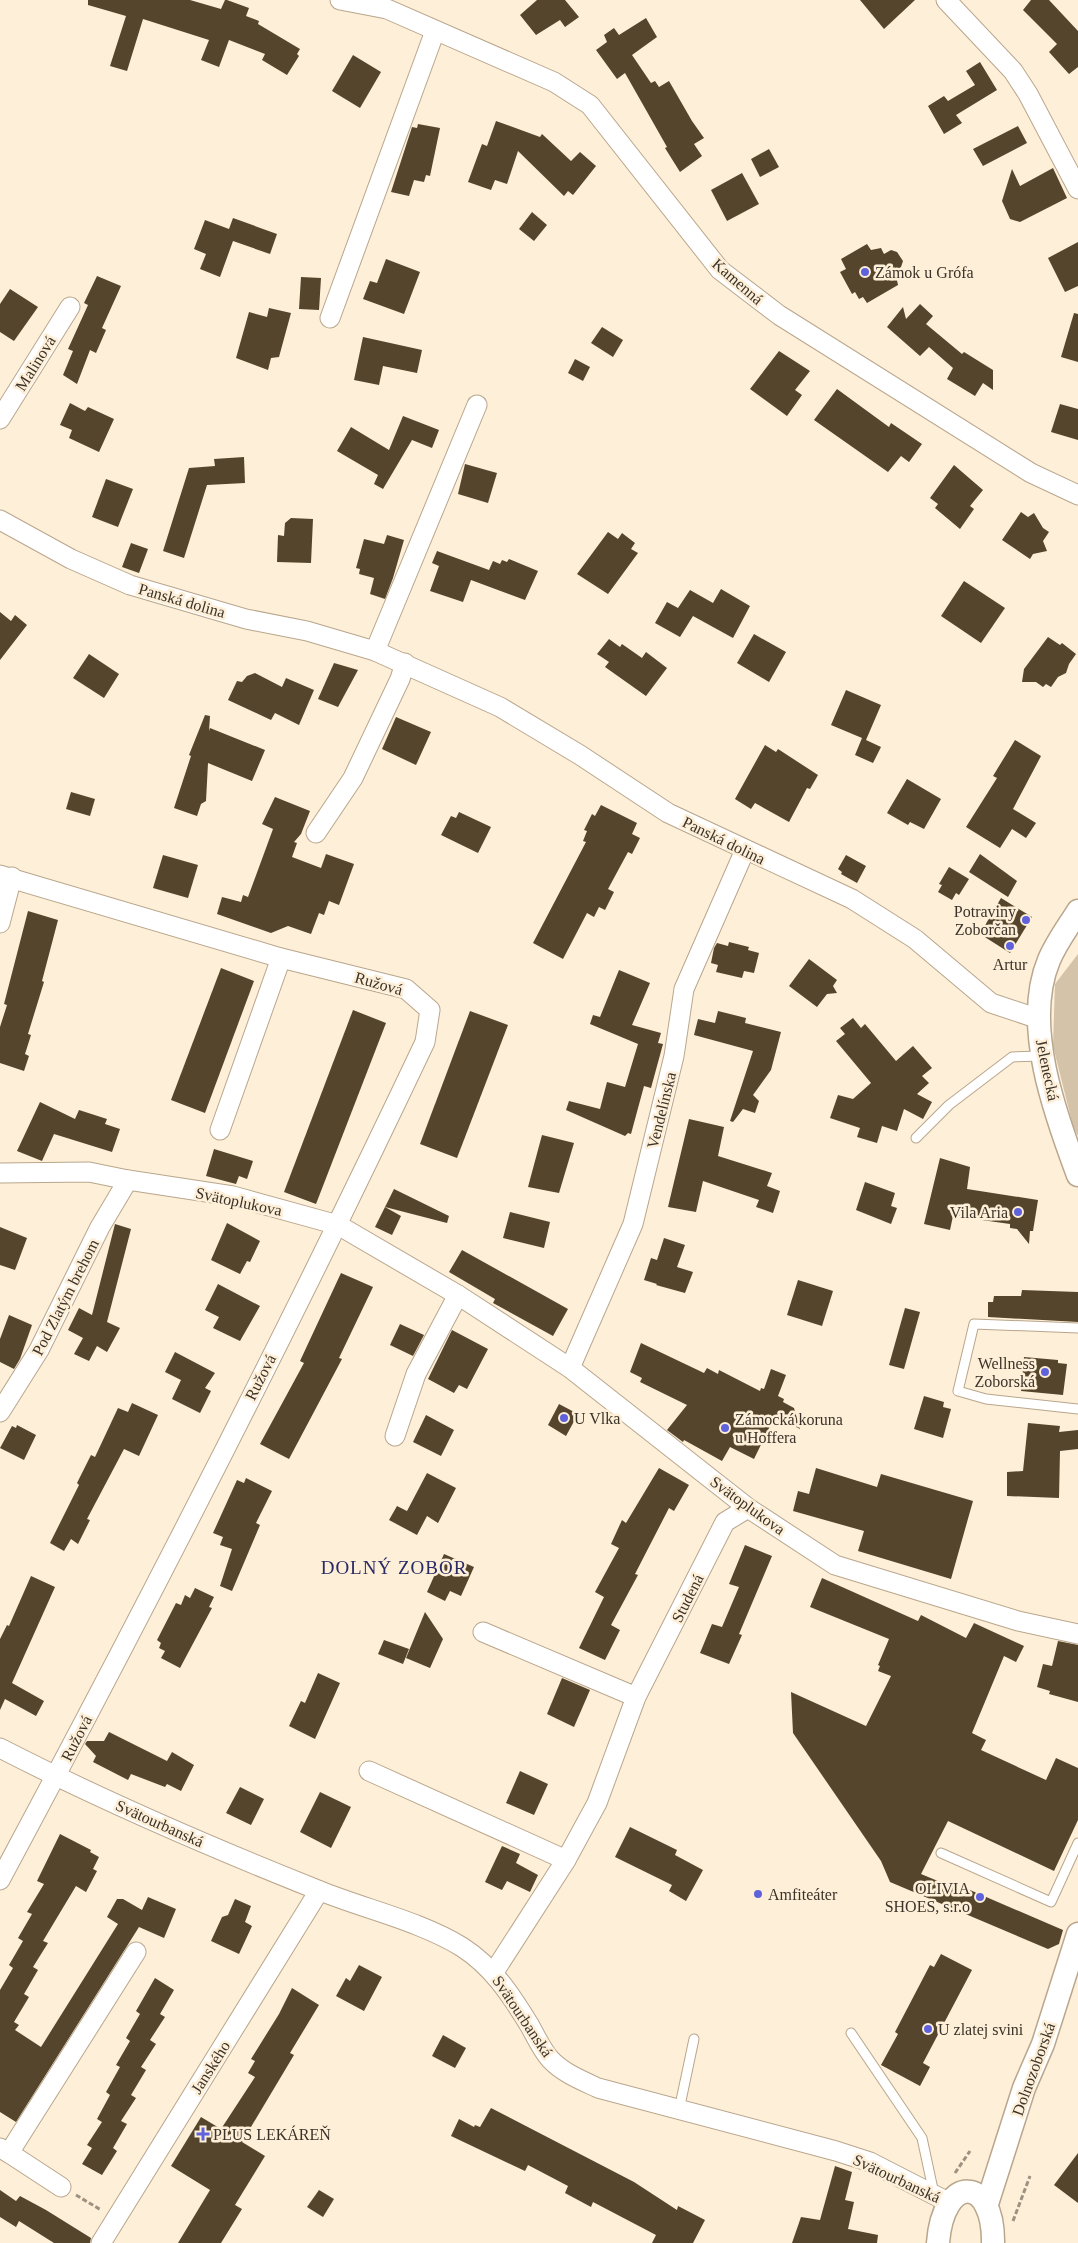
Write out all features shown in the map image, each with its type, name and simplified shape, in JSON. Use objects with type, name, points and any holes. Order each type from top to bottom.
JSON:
[{"type":"street","name":"Kamenná","points":[[340,0],[387,9],[554,82],[590,105],[720,270],[779,315],[1031,473],[1078,495]]},
{"type":"street","points":[[946,0],[1013,71],[1028,94],[1078,189]]},
{"type":"street","points":[[330,318],[435,30]]},
{"type":"street","name":"Malinová","points":[[0,420],[70,307]]},
{"type":"street","points":[[375,651],[477,405]]},
{"type":"street","name":"Panská dolina","points":[[0,520],[71,559],[130,585],[246,619],[307,631],[375,651],[406,663],[500,707],[580,755],[668,813],[852,899],[915,939],[991,1003],[1039,1019]]},
{"type":"street","points":[[316,833],[354,778],[406,663]]},
{"type":"street","name":"Vendelínska","points":[[570,1368],[633,1224],[674,1056],[684,988],[745,850]]},
{"type":"street","name":"Ružová","points":[[0,922],[6,876],[281,958],[406,989],[430,1010],[426,1042],[338,1225],[56,1777],[0,1878]]},
{"type":"street","name":"Jelenecká","points":[[1078,911],[1049,960],[1043,980],[1039,1019],[1042,1056],[1064,1138],[1078,1175]]},
{"type":"street","points":[[220,1130],[281,958]]},
{"type":"street","name":"Svätoplukova","points":[[0,1173],[89,1172],[233,1196],[338,1225],[458,1295],[570,1368],[748,1508],[835,1565],[1018,1621],[1078,1634]]},
{"type":"street","name":"Pod Zlatým brehom","points":[[0,1412],[39,1350],[100,1227],[128,1180]]},
{"type":"street","points":[[395,1436],[416,1374],[458,1295]]},
{"type":"street","name":"Studená","points":[[494,1972],[566,1860],[597,1803],[636,1697],[725,1522],[748,1508]]},
{"type":"street","points":[[483,1632],[636,1697]]},
{"type":"street","name":"Svätourbanská","points":[[0,1748],[56,1777],[178,1832],[319,1891],[427,1931],[461,1947],[494,1972],[515,2002],[549,2058],[570,2075],[598,2088],[836,2150],[870,2162],[941,2198]]},
{"type":"street","points":[[369,1771],[566,1860]]},
{"type":"street","name":"Janského","points":[[101,2243],[319,1891]]},
{"type":"street","name":"Dolnozoborská","points":[[987,2204],[1024,2088],[1043,2044],[1078,1934]]},
{"type":"street","points":[[61,2187],[4,2150],[136,1952]]},
{"type":"street","points":[[938,2243],[942,2218],[941,2198],[968,2192],[978,2195],[991,2211],[994,2227],[993,2243]]},
{"type":"lane","points":[[916,1138],[949,1105],[1012,1057],[1042,1056]]},
{"type":"lane","points":[[1078,1328],[974,1324],[958,1390],[986,1399],[1078,1410]]},
{"type":"lane","points":[[942,1853],[1051,1902],[1078,1843]]},
{"type":"lane","points":[[851,2033],[922,2138],[941,2198]]},
{"type":"lane","points":[[679,2110],[694,2039]]},
{"type":"path","points":[[1010,2228],[1030,2176]]},
{"type":"path","points":[[61,2187],[116,2219]]},
{"type":"shaded area","points":[[1078,954],[1078,1136],[1073,1126],[1053,1046],[1055,984]]},
{"type":"building","points":[[88,0],[190,0],[221,9],[225,0],[227,0],[249,8],[246,16],[259,21],[258,24],[300,49],[297,54],[299,56],[287,75],[262,60],[265,54],[229,40],[219,67],[201,60],[209,40],[143,19],[127,71],[110,66],[126,16],[88,5]]},
{"type":"building","points":[[537,0],[565,0],[579,17],[565,27],[560,20],[536,35],[520,15]]},
{"type":"building","points":[[860,0],[915,0],[884,29]]},
{"type":"building","points":[[1031,0],[1049,0],[1078,31],[1078,67],[1069,74],[1049,52],[1057,44],[1023,10]]},
{"type":"building","points":[[646,18],[657,37],[632,55],[651,83],[655,81],[659,87],[669,81],[704,138],[694,144],[702,156],[680,172],[625,73],[617,79],[596,50],[607,42],[604,35],[614,28],[619,35]]},
{"type":"building","points":[[353,55],[381,72],[360,108],[332,91]]},
{"type":"building","points":[[980,62],[997,90],[956,115],[962,123],[944,134],[928,106],[944,96],[948,101],[975,85],[966,71]]},
{"type":"building","points":[[496,121],[540,137],[542,134],[571,161],[580,152],[596,166],[573,195],[568,191],[564,196],[518,151],[507,184],[495,180],[491,190],[468,182],[482,144],[487,146]]},
{"type":"building","points":[[418,124],[440,128],[430,176],[426,175],[424,182],[414,180],[409,196],[391,192],[412,127],[417,128]]},
{"type":"building","points":[[1018,126],[1027,143],[983,166],[973,149]]},
{"type":"building","points":[[769,149],[779,167],[760,177],[751,159]]},
{"type":"building","points":[[1053,168],[1067,198],[1020,222],[1010,219],[1002,201],[1012,169],[1020,186]]},
{"type":"building","points":[[742,173],[759,204],[727,221],[711,190]]},
{"type":"building","points":[[532,212],[547,225],[534,241],[519,229]]},
{"type":"building","points":[[233,218],[277,234],[270,254],[233,241],[220,277],[200,269],[206,254],[194,249],[205,220],[229,229]]},
{"type":"building","points":[[1078,242],[1078,286],[1065,292],[1048,258]]},
{"type":"building","points":[[867,244],[871,250],[881,248],[884,254],[891,250],[897,252],[903,261],[901,267],[895,271],[898,285],[867,303],[863,297],[859,299],[855,292],[852,294],[840,272],[846,269],[841,259]]},
{"type":"building","points":[[386,259],[420,272],[404,314],[363,299],[370,281],[377,283]]},
{"type":"building","points":[[97,276],[121,286],[102,328],[106,330],[96,353],[90,350],[77,384],[63,375],[73,351],[68,349],[88,305],[84,303]]},
{"type":"building","points":[[301,277],[321,278],[319,310],[299,309]]},
{"type":"building","points":[[10,289],[38,307],[14,341],[0,332],[0,304]]},
{"type":"building","points":[[920,304],[933,316],[926,324],[962,354],[964,352],[993,370],[993,390],[983,383],[975,396],[947,379],[953,368],[929,347],[920,356],[887,327],[903,307],[906,319]]},
{"type":"building","points":[[269,308],[291,313],[279,357],[271,358],[268,370],[236,358],[249,312],[267,317]]},
{"type":"building","points":[[1074,313],[1078,314],[1078,362],[1061,357]]},
{"type":"building","points":[[602,327],[623,340],[613,357],[591,343]]},
{"type":"building","points":[[363,337],[422,350],[417,373],[383,366],[379,385],[354,380]]},
{"type":"building","points":[[779,351],[810,371],[795,390],[802,395],[787,416],[750,389]]},
{"type":"building","points":[[575,359],[590,367],[583,381],[568,373]]},
{"type":"building","points":[[837,389],[889,427],[891,423],[922,444],[909,462],[901,456],[888,472],[814,420]]},
{"type":"building","points":[[70,403],[85,411],[88,407],[114,419],[99,452],[69,438],[72,430],[60,425]]},
{"type":"building","points":[[1060,404],[1078,409],[1078,440],[1051,432]]},
{"type":"building","points":[[403,416],[439,430],[432,448],[412,440],[383,489],[374,484],[378,475],[337,451],[351,427],[389,450]]},
{"type":"building","points":[[244,457],[245,483],[207,485],[184,558],[163,551],[189,468],[215,466],[214,459]]},
{"type":"building","points":[[465,464],[497,473],[488,503],[458,494]]},
{"type":"building","points":[[954,465],[983,490],[970,506],[974,509],[960,529],[935,508],[938,504],[930,498]]},
{"type":"building","points":[[106,479],[133,489],[118,527],[92,517]]},
{"type":"building","points":[[1021,512],[1028,517],[1034,513],[1043,528],[1049,532],[1043,541],[1047,551],[1033,554],[1030,559],[1002,540]]},
{"type":"building","points":[[291,518],[313,519],[311,563],[277,562],[278,535],[284,536],[285,523]]},
{"type":"building","points":[[608,532],[618,539],[622,533],[635,543],[631,549],[638,553],[608,594],[577,574]]},
{"type":"building","points":[[387,535],[404,540],[385,599],[370,594],[374,578],[359,574],[360,569],[356,568],[364,539],[384,544]]},
{"type":"building","points":[[131,543],[148,549],[139,573],[122,567]]},
{"type":"building","points":[[437,551],[489,570],[493,561],[500,564],[502,560],[507,562],[509,559],[538,571],[525,600],[471,580],[463,602],[430,591],[439,566],[432,563]]},
{"type":"building","points":[[964,581],[1005,608],[981,643],[941,616]]},
{"type":"building","points":[[721,589],[750,606],[733,638],[693,616],[680,637],[655,623],[667,602],[678,608],[690,590],[713,603]]},
{"type":"building","points":[[0,612],[11,621],[15,615],[27,625],[0,660]]},
{"type":"building","points":[[754,634],[786,652],[769,682],[737,663]]},
{"type":"building","points":[[1048,637],[1060,645],[1062,643],[1076,654],[1069,664],[1066,673],[1058,677],[1051,687],[1046,684],[1043,687],[1036,682],[1022,682],[1024,669]]},
{"type":"building","points":[[609,639],[620,647],[622,644],[642,658],[646,652],[667,668],[646,696],[605,667],[609,662],[597,654]]},
{"type":"building","points":[[89,654],[119,674],[104,698],[73,678]]},
{"type":"building","points":[[334,663],[358,670],[338,707],[318,699]]},
{"type":"building","points":[[255,673],[282,687],[286,678],[314,690],[299,725],[275,713],[271,720],[228,700],[237,681],[242,682],[247,676]]},
{"type":"building","points":[[846,690],[881,705],[866,740],[881,747],[873,763],[855,755],[862,738],[831,725]]},
{"type":"building","points":[[205,715],[210,716],[209,731],[210,728],[265,750],[252,781],[208,763],[206,801],[201,804],[197,816],[174,808],[191,756],[189,755]]},
{"type":"building","points":[[396,717],[431,732],[416,765],[382,749]]},
{"type":"building","points":[[1015,740],[1041,756],[1013,809],[1036,823],[1026,838],[1012,829],[1000,848],[966,827],[997,778],[993,776]]},
{"type":"building","points":[[765,745],[776,752],[778,749],[818,775],[810,789],[807,788],[789,822],[755,803],[751,809],[735,799]]},
{"type":"building","points":[[907,779],[941,799],[924,829],[910,822],[908,825],[887,813]]},
{"type":"building","points":[[71,792],[95,799],[90,816],[66,809]]},
{"type":"building","points":[[275,797],[310,811],[301,834],[294,842],[297,843],[292,857],[321,868],[326,854],[354,864],[339,905],[329,901],[324,915],[319,913],[311,934],[288,926],[271,933],[217,914],[222,897],[241,902],[243,895],[248,897],[273,829],[262,824]]},
{"type":"building","points":[[601,805],[637,823],[632,834],[640,838],[632,854],[628,852],[608,889],[614,892],[605,910],[599,907],[594,917],[587,913],[563,959],[533,943],[586,842],[583,841],[587,831],[584,830],[592,814],[595,816]]},
{"type":"building","points":[[459,812],[491,827],[478,853],[441,835],[451,816],[456,818]]},
{"type":"building","points":[[980,854],[1017,881],[1008,897],[969,872]]},
{"type":"building","points":[[163,855],[198,865],[188,898],[153,888]]},
{"type":"building","points":[[846,855],[866,866],[857,883],[841,874],[842,872],[838,869]]},
{"type":"building","points":[[949,867],[969,879],[959,895],[956,893],[952,900],[938,892],[942,885],[939,884]]},
{"type":"building","points":[[1001,898],[1032,917],[1010,953],[980,934]]},
{"type":"building","points":[[28,911],[58,920],[42,981],[44,982],[28,1034],[31,1035],[25,1054],[29,1056],[24,1071],[0,1063],[0,1027],[7,1005],[4,1004]]},
{"type":"building","points":[[729,942],[749,947],[748,950],[759,953],[754,973],[744,971],[742,978],[716,972],[718,965],[711,963],[714,948],[717,943],[728,946]]},
{"type":"building","points":[[809,959],[837,980],[833,986],[837,993],[827,994],[817,1007],[789,986]]},
{"type":"building","points":[[221,968],[254,981],[205,1113],[171,1100]]},
{"type":"building","points":[[619,970],[650,983],[632,1025],[661,1033],[658,1043],[663,1044],[651,1088],[644,1086],[631,1134],[628,1133],[625,1136],[566,1110],[569,1101],[600,1109],[607,1082],[625,1087],[638,1044],[590,1024],[593,1015],[600,1017]]},
{"type":"building","points":[[353,1010],[386,1023],[316,1204],[284,1192]]},
{"type":"building","points":[[470,1011],[508,1025],[457,1158],[420,1144]]},
{"type":"building","points":[[718,1011],[746,1018],[745,1023],[781,1032],[771,1070],[753,1095],[759,1101],[755,1113],[743,1109],[733,1122],[730,1121],[753,1051],[694,1035],[698,1019],[715,1023]]},
{"type":"building","points":[[853,1018],[861,1028],[865,1024],[896,1061],[913,1046],[932,1068],[922,1076],[929,1083],[917,1094],[932,1102],[923,1119],[904,1109],[897,1131],[882,1126],[877,1143],[857,1137],[860,1128],[830,1118],[838,1095],[853,1099],[871,1083],[836,1041],[845,1034],[840,1028]]},
{"type":"building","points":[[40,1102],[75,1119],[79,1110],[107,1119],[105,1124],[120,1129],[112,1152],[54,1134],[42,1161],[17,1151]]},
{"type":"building","points":[[689,1119],[724,1127],[718,1156],[772,1173],[767,1186],[780,1191],[773,1213],[756,1207],[759,1200],[703,1181],[696,1212],[668,1207]]},
{"type":"building","points":[[542,1135],[574,1143],[559,1193],[528,1187]]},
{"type":"building","points":[[214,1149],[253,1161],[247,1179],[239,1176],[236,1184],[206,1176]]},
{"type":"building","points":[[940,1158],[970,1167],[967,1189],[1038,1200],[1033,1231],[1030,1231],[1029,1244],[1017,1229],[1010,1228],[1010,1224],[953,1216],[950,1230],[924,1224]]},
{"type":"building","points":[[865,1182],[895,1193],[891,1206],[897,1208],[891,1224],[856,1210]]},
{"type":"building","points":[[394,1189],[449,1216],[447,1223],[385,1207]]},
{"type":"building","points":[[385,1207],[401,1216],[392,1235],[375,1227]]},
{"type":"building","points":[[510,1212],[550,1222],[544,1248],[503,1238]]},
{"type":"building","points":[[227,1223],[260,1241],[250,1262],[247,1261],[240,1274],[211,1260]]},
{"type":"building","points":[[115,1224],[131,1229],[107,1322],[120,1328],[107,1352],[97,1346],[89,1361],[74,1354],[83,1338],[68,1330],[79,1308],[92,1315]]},
{"type":"building","points":[[0,1227],[27,1238],[15,1270],[0,1265]]},
{"type":"building","points":[[664,1238],[685,1245],[677,1267],[693,1272],[685,1293],[644,1280],[651,1258],[657,1260]]},
{"type":"building","points":[[462,1250],[568,1309],[553,1336],[493,1303],[495,1299],[449,1272]]},
{"type":"building","points":[[341,1273],[373,1287],[339,1358],[342,1359],[289,1459],[260,1444],[304,1363],[300,1361]]},
{"type":"building","points":[[798,1280],[833,1291],[822,1326],[787,1315]]},
{"type":"building","points":[[218,1284],[260,1306],[240,1341],[213,1328],[219,1317],[205,1310]]},
{"type":"building","points":[[1022,1290],[1078,1292],[1078,1322],[988,1317],[988,1302],[993,1302],[994,1296],[1021,1296]]},
{"type":"building","points":[[905,1308],[920,1312],[904,1369],[889,1365]]},
{"type":"building","points":[[9,1315],[32,1325],[20,1359],[14,1369],[0,1362],[0,1339]]},
{"type":"building","points":[[400,1324],[424,1335],[413,1356],[390,1345]]},
{"type":"building","points":[[452,1330],[488,1349],[467,1389],[459,1385],[454,1393],[428,1379]]},
{"type":"building","points":[[641,1343],[704,1373],[707,1368],[718,1374],[719,1370],[760,1391],[761,1388],[764,1389],[771,1369],[786,1375],[778,1396],[784,1399],[783,1402],[794,1408],[800,1429],[775,1416],[754,1459],[730,1447],[722,1461],[684,1440],[683,1442],[667,1430],[687,1405],[640,1382],[642,1378],[630,1372]]},
{"type":"building","points":[[175,1352],[215,1373],[205,1388],[211,1391],[200,1413],[172,1399],[181,1380],[165,1372]]},
{"type":"building","name":"Wellness Zoborská","points":[[1024,1357],[1058,1360],[1058,1363],[1067,1364],[1063,1395],[1021,1391]]},
{"type":"building","points":[[924,1396],[944,1402],[943,1407],[951,1409],[943,1438],[914,1429]]},
{"type":"building","points":[[132,1403],[158,1415],[139,1456],[124,1449],[87,1519],[90,1520],[78,1544],[71,1539],[64,1551],[50,1543],[79,1485],[77,1483],[91,1455],[95,1457],[118,1408],[128,1412]]},
{"type":"building","points":[[559,1404],[578,1414],[566,1436],[548,1425]]},
{"type":"building","points":[[426,1415],[454,1430],[441,1456],[413,1442]]},
{"type":"building","points":[[1028,1423],[1060,1426],[1059,1432],[1078,1430],[1078,1449],[1060,1451],[1059,1498],[1007,1496],[1007,1472],[1023,1471]]},
{"type":"building","points":[[17,1425],[36,1435],[24,1460],[0,1448],[12,1426],[16,1428]]},
{"type":"building","points":[[659,1468],[689,1485],[674,1511],[669,1508],[635,1574],[638,1575],[611,1625],[620,1630],[605,1660],[579,1648],[604,1597],[595,1592],[619,1548],[611,1544],[622,1520],[626,1523]]},
{"type":"building","points":[[816,1468],[877,1487],[881,1474],[973,1501],[951,1579],[858,1551],[864,1531],[793,1511],[798,1491],[809,1494]]},
{"type":"building","points":[[427,1473],[456,1488],[438,1523],[427,1516],[417,1535],[389,1520],[397,1506],[407,1511]]},
{"type":"building","points":[[246,1478],[272,1491],[256,1523],[260,1525],[232,1591],[220,1586],[232,1549],[220,1545],[223,1537],[213,1533],[237,1480],[244,1483]]},
{"type":"building","points":[[745,1545],[772,1556],[739,1634],[742,1635],[729,1664],[700,1653],[712,1624],[722,1627],[739,1587],[729,1584]]},
{"type":"building","points":[[444,1554],[474,1567],[461,1596],[450,1591],[445,1601],[427,1592]]},
{"type":"building","points":[[31,1576],[55,1587],[12,1683],[44,1701],[36,1716],[5,1699],[0,1710],[0,1639],[7,1625],[9,1626]]},
{"type":"building","points":[[822,1578],[918,1621],[921,1615],[966,1638],[974,1623],[1024,1646],[1016,1662],[1004,1656],[972,1733],[986,1740],[981,1750],[1046,1780],[1056,1758],[1078,1768],[1078,1820],[1054,1871],[948,1821],[921,1874],[962,1891],[963,1887],[1063,1930],[1059,1944],[1048,1949],[890,1882],[881,1861],[793,1733],[791,1692],[866,1726],[891,1676],[878,1671],[880,1666],[878,1665],[889,1639],[810,1607]]},
{"type":"building","points":[[195,1588],[214,1597],[209,1607],[212,1608],[180,1668],[161,1658],[165,1651],[159,1648],[161,1643],[157,1640],[176,1603],[181,1605],[185,1595],[190,1598]]},
{"type":"building","points":[[425,1612],[443,1639],[430,1668],[406,1658]]},
{"type":"building","points":[[384,1640],[409,1649],[403,1664],[378,1654]]},
{"type":"building","points":[[1058,1641],[1078,1645],[1078,1702],[1049,1694],[1050,1691],[1037,1687],[1043,1664],[1052,1666]]},
{"type":"building","points":[[318,1673],[340,1683],[315,1739],[289,1726],[301,1701],[305,1703]]},
{"type":"building","points":[[562,1678],[590,1690],[574,1727],[547,1714]]},
{"type":"building","points":[[109,1732],[167,1761],[172,1752],[194,1765],[181,1791],[167,1784],[165,1787],[131,1774],[128,1780],[93,1762],[96,1756],[85,1744],[87,1741],[104,1741]]},
{"type":"building","points":[[520,1771],[548,1784],[534,1815],[506,1803]]},
{"type":"building","points":[[240,1787],[264,1799],[251,1825],[226,1813]]},
{"type":"building","points":[[320,1792],[351,1807],[331,1848],[300,1832]]},
{"type":"building","points":[[630,1827],[677,1850],[675,1855],[703,1870],[686,1901],[669,1891],[672,1885],[615,1857]]},
{"type":"building","points":[[60,1834],[91,1850],[90,1852],[99,1857],[93,1869],[97,1871],[86,1892],[76,1886],[43,1941],[48,1943],[33,1967],[38,1970],[24,1994],[29,1997],[14,2022],[19,2025],[15,2030],[41,2047],[118,1924],[107,1917],[117,1899],[123,1899],[142,1910],[148,1897],[176,1909],[164,1938],[139,1927],[16,2122],[0,2112],[0,1990],[13,1968],[9,1965],[23,1941],[18,1938],[32,1914],[27,1912],[44,1884],[37,1881]]},
{"type":"building","points":[[502,1846],[520,1854],[516,1863],[538,1875],[530,1892],[507,1881],[502,1890],[485,1882]]},
{"type":"building","points":[[235,1899],[251,1906],[245,1922],[252,1926],[239,1954],[211,1941],[222,1917],[228,1915]]},
{"type":"building","points":[[941,1954],[972,1970],[923,2063],[930,2067],[920,2086],[881,2065],[898,2034],[895,2032],[930,1965],[934,1967]]},
{"type":"building","points":[[359,1965],[382,1977],[364,2011],[336,1996],[346,1978],[350,1981]]},
{"type":"building","points":[[155,1978],[174,1990],[160,2014],[165,2017],[150,2040],[156,2044],[141,2067],[146,2070],[131,2095],[136,2098],[121,2121],[127,2124],[113,2148],[117,2151],[102,2175],[82,2164],[92,2148],[87,2145],[102,2122],[97,2119],[110,2095],[106,2092],[120,2067],[116,2065],[130,2041],[126,2038],[140,2014],[136,2011]]},
{"type":"building","points":[[292,1988],[319,2005],[290,2053],[294,2055],[242,2142],[265,2156],[235,2205],[242,2209],[221,2243],[178,2243],[210,2190],[171,2166],[201,2117],[221,2129],[255,2077],[248,2073],[255,2061],[251,2059],[279,2014]]},
{"type":"building","points":[[443,2035],[466,2048],[455,2068],[432,2056]]},
{"type":"building","points":[[491,2108],[634,2182],[677,2210],[678,2206],[705,2220],[693,2243],[652,2243],[656,2235],[593,2202],[591,2207],[565,2193],[568,2186],[528,2165],[525,2171],[451,2136],[459,2119],[474,2127],[475,2125],[480,2127]]},
{"type":"building","points":[[1078,2153],[1078,2203],[1054,2185]]},
{"type":"building","points":[[835,2166],[852,2172],[845,2200],[854,2202],[848,2229],[878,2235],[877,2243],[792,2243],[801,2217],[820,2220]]},
{"type":"building","points":[[0,2190],[16,2201],[20,2196],[46,2210],[91,2238],[90,2243],[54,2243],[19,2221],[16,2227],[0,2217]]},
{"type":"building","points":[[319,2190],[334,2199],[323,2217],[307,2207]]},
{"type":"place","name":"Zámok u Grófa","points":[[865,272]]},
{"type":"place","name":"Potraviny Zoborčan","points":[[1026,920]]},
{"type":"place","name":"Artur","points":[[1010,946]]},
{"type":"place","name":"Vila Aria","points":[[1018,1212]]},
{"type":"place","name":"Wellness Zoborská","points":[[1045,1372]]},
{"type":"place","name":"U Vlka","points":[[564,1418]]},
{"type":"place","name":"Zámocká koruna u Hoffera","points":[[725,1428]]},
{"type":"place","name":"Amfiteáter","points":[[758,1894]]},
{"type":"place","name":"OLIVIA SHOES, s.r.o","points":[[980,1897]]},
{"type":"place","name":"U zlatej svini","points":[[928,2029]]},
{"type":"place","name":"PLUS LEKÁREŇ","points":[[203,2134]]},
{"type":"district","name":"DOLNÝ ZOBOR","points":[[394,1567]]}]
